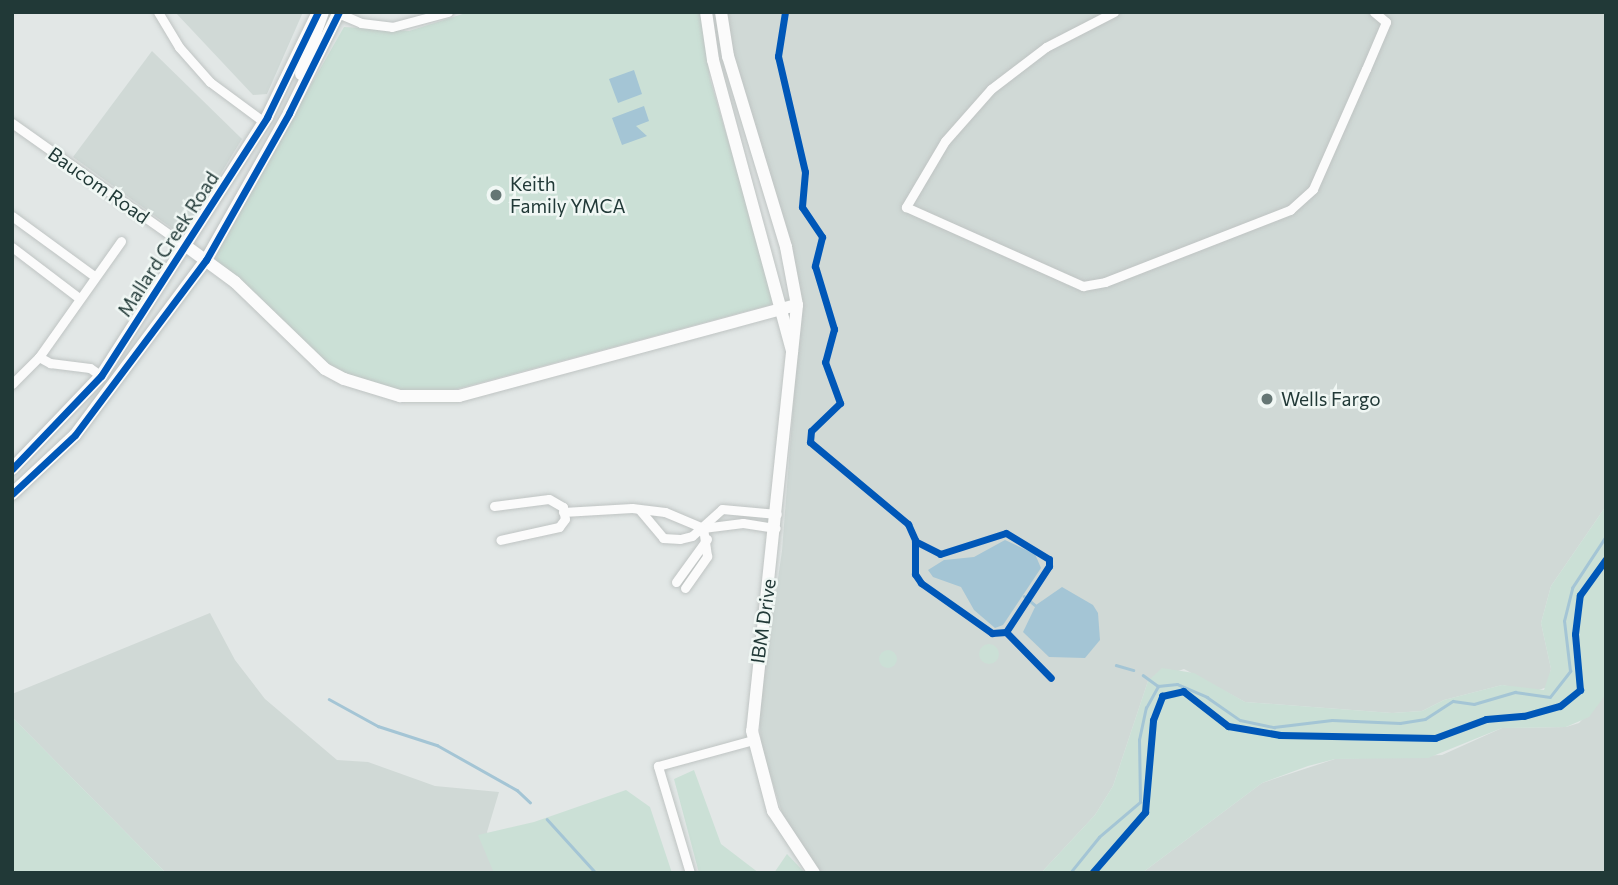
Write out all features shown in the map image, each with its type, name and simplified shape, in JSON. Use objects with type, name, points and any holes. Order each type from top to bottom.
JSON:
[{"type":"street","points":[[158,12],[184,53],[210,82],[264,122]]},
{"type":"street","points":[[284,122],[282,111],[315,43],[320,12]]},
{"type":"street","name":"Mallard Creek Road","points":[[12,470],[101,376],[187,246],[264,122],[320,12]]},
{"type":"street","points":[[339,13],[361,23],[392,27],[448,12]]},
{"type":"street","name":"IBM Drive","points":[[706,12],[713,60],[793,354]]},
{"type":"street","name":"IBM Drive","points":[[721,12],[728,56],[786,247],[797,305],[776,528],[752,699],[753,740],[773,811],[814,873]]},
{"type":"street","points":[[1111,14],[1045,47],[991,89],[945,141],[906,208],[1072,283],[1105,282],[1302,202],[1317,181],[1387,22],[1374,12]]},
{"type":"street","name":"Mallard Creek Road","points":[[12,494],[75,435],[206,260],[284,122],[339,13]]},
{"type":"street","name":"Baucom Road","points":[[12,123],[187,246]]},
{"type":"street","points":[[12,216],[93,276]]},
{"type":"street","points":[[12,384],[39,357],[93,276],[121,242]]},
{"type":"street","points":[[187,246],[206,260],[325,369],[344,380],[400,396],[459,396],[797,305]]},
{"type":"street","points":[[12,247],[79,298]]},
{"type":"street","points":[[39,357],[50,363],[90,368],[101,376]]},
{"type":"street","points":[[494,506],[549,499],[558,502],[562,512],[563,523],[553,530],[500,540]]},
{"type":"street","points":[[638,508],[663,538],[692,536],[722,509],[777,514]]},
{"type":"street","points":[[562,512],[638,508],[665,512],[703,528],[743,523],[776,528]]},
{"type":"street","points":[[685,587],[707,556],[707,538],[703,528]]},
{"type":"street","points":[[676,582],[707,538]]},
{"type":"street","points":[[689,562],[696,570]]},
{"type":"street","points":[[690,873],[658,766],[753,740]]},
{"type":"shaded area","points":[[175,12],[303,12],[267,94],[253,95]]},
{"type":"shaded area","points":[[726,12],[1606,12],[1606,506],[1551,586],[1541,623],[1551,669],[1547,687],[1536,691],[1502,685],[1444,700],[1422,711],[1392,713],[1245,702],[1184,669],[1148,681],[1113,786],[1095,815],[1041,873],[820,873],[783,816],[761,746],[759,709],[782,551],[800,317],[793,255],[732,51]]},
{"type":"shaded area","points":[[152,51],[242,139],[190,224],[173,229],[73,157]]},
{"type":"shaded area","points":[[210,613],[235,660],[265,699],[337,760],[368,762],[435,786],[499,792],[487,832],[504,873],[166,873],[12,717],[12,694]]},
{"type":"shaded area","points":[[1606,694],[1606,873],[1142,873],[1262,783],[1335,759],[1442,755],[1502,728],[1566,727],[1579,723]]},
{"type":"green space","name":"Keith Family YMCA","points":[[469,12],[702,12],[710,79],[775,299],[770,305],[438,394],[374,387],[325,364],[217,265],[215,257],[231,225],[344,27],[409,31]]},
{"type":"green space","points":[[1606,506],[1606,694],[1589,717],[1566,727],[1502,728],[1428,758],[1335,759],[1308,766],[1262,783],[1142,873],[1041,873],[1095,815],[1113,786],[1148,681],[1162,668],[1194,673],[1245,702],[1392,713],[1422,711],[1444,700],[1502,685],[1544,690],[1551,669],[1541,623],[1551,586]]},
{"type":"green space","points":[[989,644],[996,647],[999,654],[996,661],[989,664],[982,661],[979,654],[982,647]]},
{"type":"green space","points":[[888,650],[894,653],[897,659],[894,665],[888,668],[882,665],[879,659],[882,653]]},
{"type":"green space","points":[[12,717],[166,873],[12,873]]},
{"type":"green space","points":[[694,770],[721,844],[759,873],[699,873],[674,779]]},
{"type":"green space","points":[[626,790],[650,807],[672,873],[494,873],[478,835],[534,822]]},
{"type":"green space","points":[[787,854],[805,873],[774,873]]},
{"type":"water","points":[[634,70],[642,94],[618,103],[609,79]]},
{"type":"water","points":[[644,106],[649,121],[636,126],[647,136],[622,145],[612,118]]},
{"type":"water","points":[[1005,540],[1035,554],[1041,568],[1003,625],[995,628],[974,610],[961,587],[933,577],[928,570],[944,560],[974,557]]},
{"type":"water","points":[[1062,587],[1093,605],[1098,613],[1100,640],[1085,658],[1049,657],[1023,632],[1036,605]]},
{"type":"waterway","points":[[1070,873],[1099,837],[1140,802],[1139,740],[1146,708],[1158,686],[1177,684],[1207,697],[1240,720],[1274,727],[1332,720],[1400,723],[1425,719],[1453,701],[1474,704],[1515,692],[1550,697],[1570,671],[1564,621],[1572,588],[1606,536]]},
{"type":"waterway","points":[[1024,596],[1035,605]]},
{"type":"waterway","points":[[1116,665],[1133,670]]},
{"type":"waterway","points":[[1143,675],[1158,686]]},
{"type":"waterway","points":[[329,699],[378,726],[437,745],[517,790],[530,802]]},
{"type":"waterway","points":[[547,819],[596,873]]},
{"type":"cycle path","points":[[12,469],[101,376],[267,117],[318,12]]},
{"type":"cycle path","points":[[12,494],[75,435],[206,260],[289,113],[339,12]]},
{"type":"cycle path","points":[[785,12],[778,56],[805,172],[802,207],[822,237],[815,266],[834,329],[825,362],[840,403],[811,431],[810,442],[908,524],[915,540],[915,574],[921,583],[992,633],[1006,632],[1051,678]]},
{"type":"cycle path","points":[[915,541],[940,554],[1006,533],[1049,559],[1049,566],[1006,632]]},
{"type":"cycle path","points":[[1092,873],[1145,812],[1153,720],[1162,696],[1183,691],[1228,726],[1280,735],[1435,738],[1486,719],[1524,716],[1560,706],[1580,690],[1575,634],[1580,595],[1606,559]]},
{"type":"place","name":"Keith Family YMCA","points":[[496,195]]},
{"type":"place","name":"Wells Fargo","points":[[1267,399]]}]
